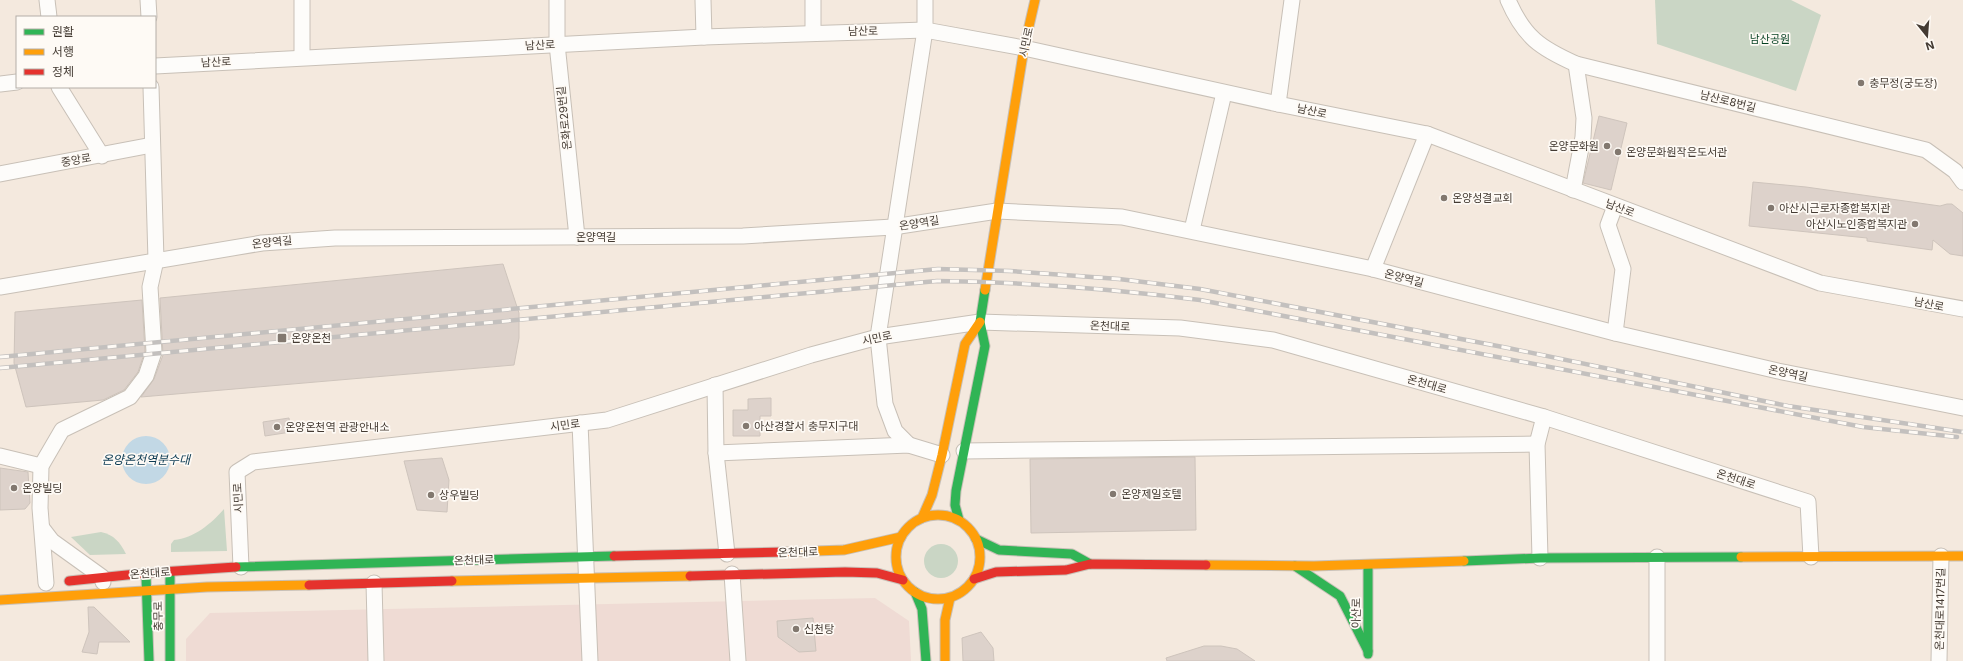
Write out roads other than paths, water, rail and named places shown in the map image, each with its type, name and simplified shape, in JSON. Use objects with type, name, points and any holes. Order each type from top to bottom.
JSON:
[{"type":"main road","name":"시민로","points":[[959,520],[955,505],[985,346],[980,322],[1024,48],[1035,0]]},
{"type":"main road","name":"시민로","points":[[922,518],[932,495],[942,455],[964,344],[980,322]]},
{"type":"main road","points":[[941,515],[959,520],[965,524],[976,539],[979,546],[981,559],[978,572],[974,579],[962,592],[950,598],[937,599],[924,597],[915,592],[903,580],[897,568],[896,555],[901,537],[910,526],[922,518],[941,515]]},
{"type":"main road","name":"온천대로","points":[[50,583],[146,573],[241,567],[844,550],[901,537]]},
{"type":"main road","points":[[976,539],[999,550],[1072,554],[1090,564]]},
{"type":"main road","points":[[974,579],[996,572],[1066,570],[1090,564],[1295,566],[1368,565],[1540,558],[1963,556]]},
{"type":"main road","name":"아산로","points":[[1368,565],[1368,661]]},
{"type":"main road","points":[[1295,566],[1340,596],[1368,651]]},
{"type":"main road","name":"충무로","points":[[170,571],[170,661]]},
{"type":"main road","name":"온천대로","points":[[0,600],[170,589],[732,574],[845,572],[877,573],[894,576],[903,580]]},
{"type":"main road","name":"충무로","points":[[146,573],[149,661]]},
{"type":"main road","points":[[915,592],[922,609],[926,661]]},
{"type":"main road","points":[[945,661],[945,620],[950,598]]},
{"type":"street","points":[[47,0],[49,16]]},
{"type":"street","points":[[148,0],[149,16]]},
{"type":"street","points":[[302,0],[302,58]]},
{"type":"street","name":"온화로29번길","points":[[557,0],[557,44],[577,237]]},
{"type":"street","points":[[703,0],[704,37]]},
{"type":"street","points":[[813,0],[813,32]]},
{"type":"street","points":[[910,445],[895,431],[885,404],[878,337],[893,227],[925,30],[925,0]]},
{"type":"street","points":[[1278,104],[1292,0]]},
{"type":"street","name":"남산로8번길","points":[[1508,0],[1515,15],[1530,37],[1550,52],[1576,64],[1926,150],[1962,177]]},
{"type":"street","name":"남산로","points":[[156,66],[704,37],[813,32],[925,30],[1024,48],[1224,93],[1428,134],[1820,283],[1963,309]]},
{"type":"street","points":[[1573,190],[1583,137],[1584,118],[1576,64]]},
{"type":"street","points":[[0,84],[16,82]]},
{"type":"street","points":[[60,88],[102,156]]},
{"type":"street","points":[[0,456],[41,466],[62,430],[130,396],[146,376],[154,352],[150,287],[156,260],[151,88]]},
{"type":"street","points":[[1192,230],[1224,93]]},
{"type":"street","points":[[1373,269],[1428,134]]},
{"type":"street","name":"중앙로","points":[[0,174],[102,156],[152,145]]},
{"type":"street","points":[[1615,206],[1608,225],[1623,269],[1615,333]]},
{"type":"street","name":"온양역길","points":[[0,287],[262,243],[298,240],[335,238],[743,236],[893,227],[997,211],[1122,217],[1192,230],[1373,269],[1615,333],[1778,371],[1963,408]]},
{"type":"street","name":"시민로","points":[[241,567],[237,472],[253,462],[607,420],[811,355],[878,337],[980,322]]},
{"type":"street","name":"온천대로","points":[[980,322],[1180,328],[1273,340],[1544,417],[1808,502],[1811,557]]},
{"type":"street","points":[[715,385],[716,453],[727,554]]},
{"type":"street","points":[[1540,558],[1537,444],[1544,417]]},
{"type":"street","points":[[580,423],[590,661]]},
{"type":"street","points":[[964,451],[1537,444]]},
{"type":"street","points":[[716,453],[910,445],[942,455]]},
{"type":"street","name":"온천대로","points":[[41,466],[40,508],[50,583]]},
{"type":"street","points":[[42,528],[52,541],[102,577],[108,592]]},
{"type":"street","name":"온천대로1417번길","points":[[1939,661],[1941,556]]},
{"type":"street","points":[[1657,661],[1658,557]]},
{"type":"street","points":[[732,574],[738,661]]},
{"type":"street","points":[[374,583],[376,661]]},
{"type":"water","name":"온양온천역분수대","points":[[141,436],[151,436],[163,443],[170,455],[170,465],[163,477],[151,484],[141,484],[133,480],[126,473],[122,465],[122,455],[126,447],[133,440]]},
{"type":"railway","points":[[0,357],[938,269],[1010,271],[1119,279],[1200,289],[1508,348],[1788,406],[1963,432]]},
{"type":"railway","points":[[0,368],[937,281],[1003,283],[1069,287],[1200,300],[1863,427],[1957,437]]},
{"type":"place","name":"충무정(궁도장)","points":[[1861,83]]},
{"type":"place","name":"온양문화원","points":[[1607,146]]},
{"type":"place","name":"온양문화원작은도서관","points":[[1618,152]]},
{"type":"place","name":"온양성결교회","points":[[1444,198]]},
{"type":"place","name":"아산시근로자종합복지관","points":[[1771,208]]},
{"type":"place","name":"아산시노인종합복지관","points":[[1915,224]]},
{"type":"place","name":"온양온천","points":[[282,338]]},
{"type":"place","name":"아산경찰서 충무지구대","points":[[746,426]]},
{"type":"place","name":"온양온천역 관광안내소","points":[[277,427]]},
{"type":"place","name":"온양빌딩","points":[[14,488]]},
{"type":"place","name":"온양제일호텔","points":[[1113,494]]},
{"type":"place","name":"상우빌딩","points":[[431,495]]},
{"type":"place","name":"신천탕","points":[[796,629]]},
{"type":"park label","name":"남산공원","points":[[1770,39]]}]
